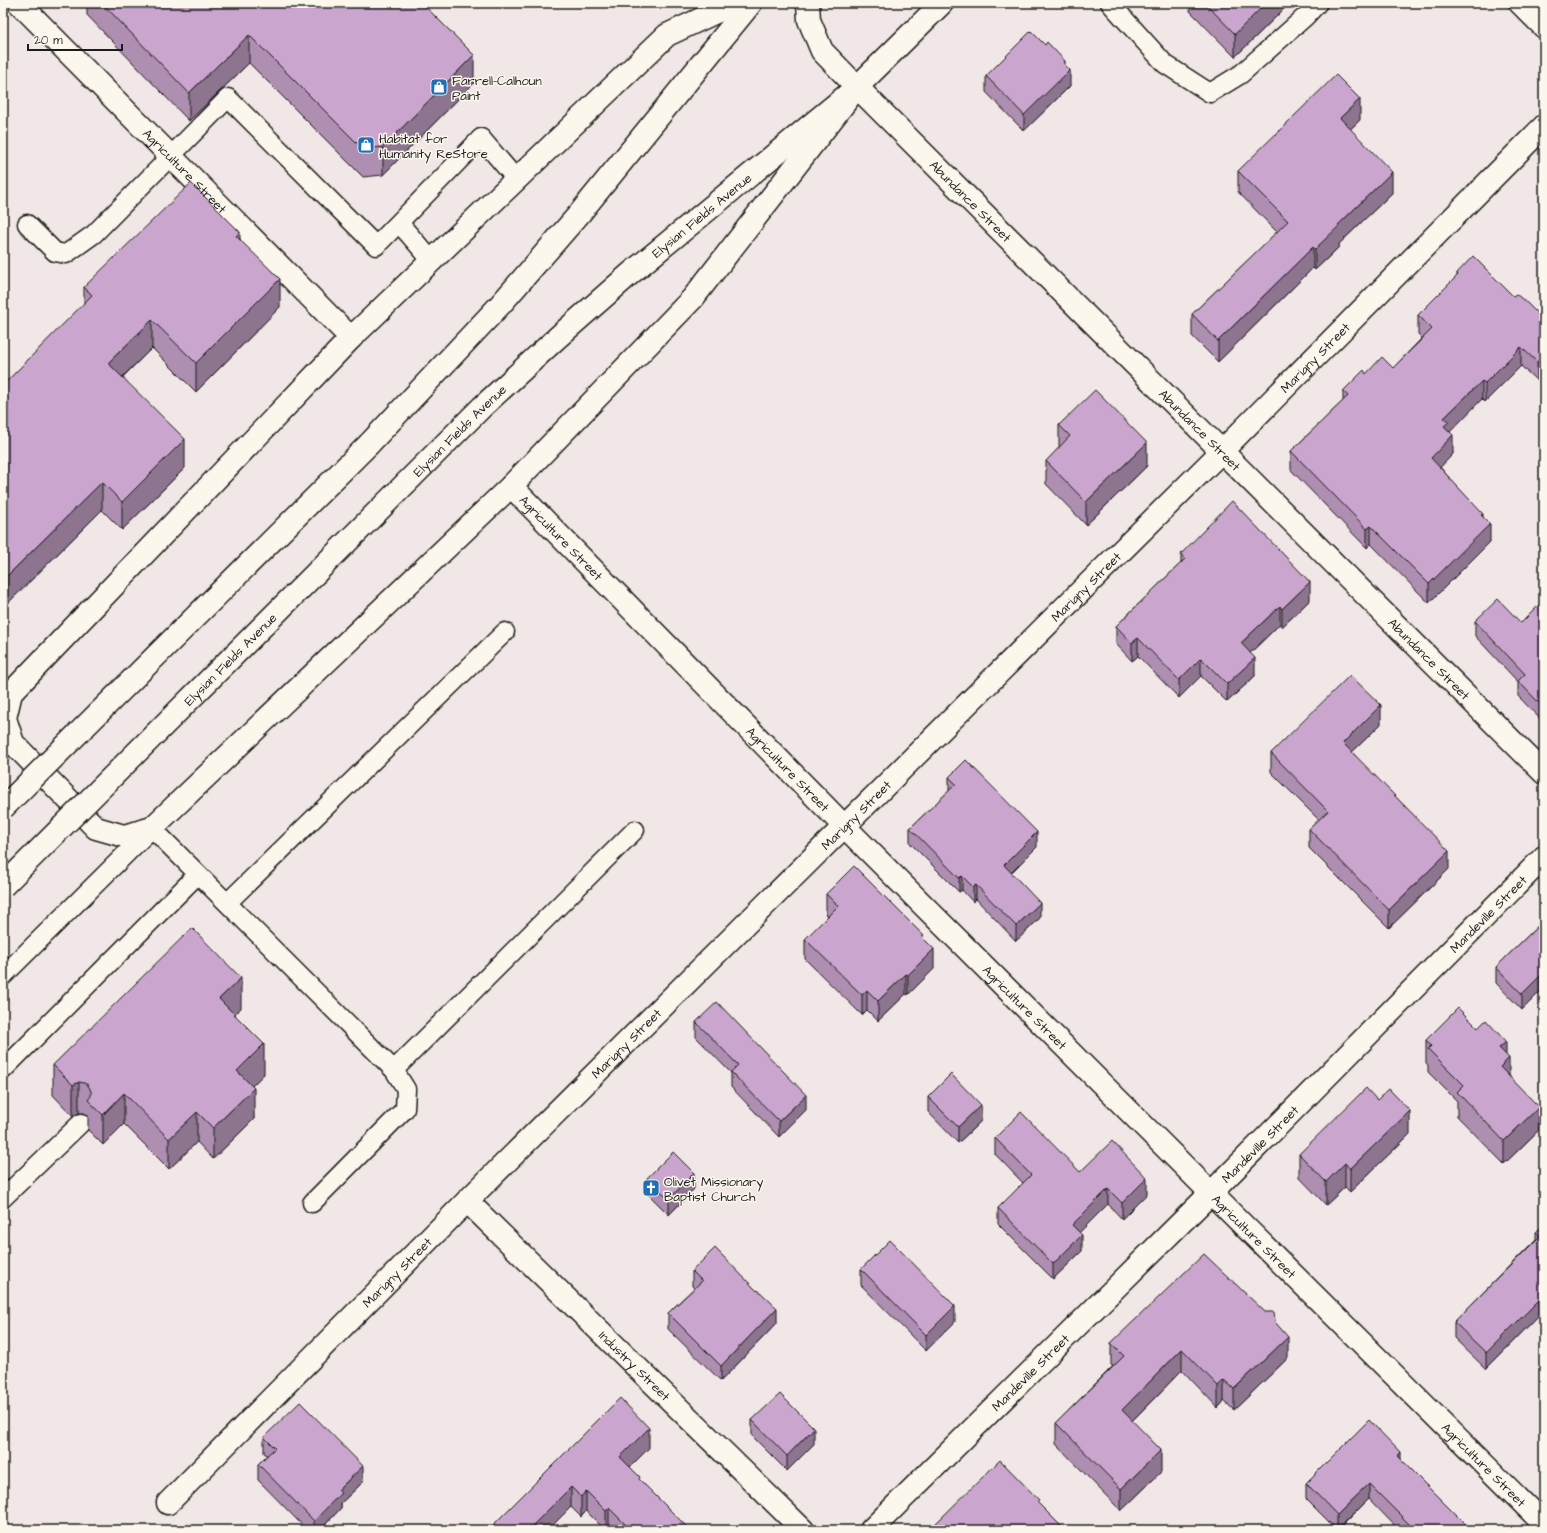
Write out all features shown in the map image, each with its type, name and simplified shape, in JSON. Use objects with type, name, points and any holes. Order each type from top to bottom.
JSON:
[{"type":"street","name":"Agriculture Street","points":[[19,3],[351,338]]},
{"type":"street","points":[[735,3],[667,34],[351,338],[7,697],[5,718],[13,743],[96,828],[124,836],[152,828],[511,486],[693,298],[857,87]]},
{"type":"street","points":[[3,808],[369,444],[500,305],[580,213],[751,3]]},
{"type":"street","name":"Abundance Street","points":[[808,3],[809,20],[822,51],[1544,773]]},
{"type":"street","name":"Elysian Fields Avenue","points":[[3,886],[482,407],[563,332],[631,273],[857,87],[942,3]]},
{"type":"street","points":[[1520,3],[1541,19]]},
{"type":"street","name":"Marigny Street","points":[[168,1503],[467,1201],[1222,451],[1544,126]]},
{"type":"street","name":"Agriculture Street","points":[[511,486],[844,826],[1544,1524]]},
{"type":"street","name":"Mandeville Street","points":[[871,1530],[1211,1193],[1544,857]]},
{"type":"street","name":"Industry Street","points":[[467,1201],[804,1530]]},
{"type":"lane","points":[[1110,3],[1165,64],[1210,93],[1241,74],[1306,16],[1318,3]]},
{"type":"lane","points":[[27,224],[55,252],[66,254],[94,234],[228,98],[376,246],[481,138],[516,179]]},
{"type":"lane","points":[[399,223],[432,260]]},
{"type":"lane","points":[[227,903],[505,632]]},
{"type":"lane","points":[[3,976],[152,828],[394,1070],[406,1089],[405,1109],[312,1203]]},
{"type":"lane","points":[[394,1070],[635,830]]},
{"type":"lane","points":[[3,1070],[198,874]]},
{"type":"lane","points":[[3,1198],[81,1123]]},
{"type":"building","points":[[102,3],[422,3],[474,55],[383,147],[363,149],[249,35],[189,93]]},
{"type":"building","points":[[1205,3],[1266,3],[1235,34]]},
{"type":"building","points":[[1031,31],[1045,45],[1047,42],[1065,61],[1063,63],[1070,70],[1024,115],[986,76]]},
{"type":"building","points":[[1336,75],[1360,99],[1340,118],[1392,172],[1338,225],[1339,226],[1315,249],[1313,247],[1218,341],[1192,314],[1288,221],[1238,171]]},
{"type":"building","points":[[191,183],[240,232],[236,236],[280,279],[196,363],[152,320],[108,363],[185,439],[122,502],[102,482],[3,580],[3,385],[92,295],[84,287]]},
{"type":"building","points":[[1473,256],[1513,296],[1516,294],[1544,320],[1544,355],[1537,362],[1521,347],[1485,383],[1482,381],[1444,418],[1449,422],[1444,426],[1453,435],[1431,458],[1483,514],[1481,515],[1490,524],[1429,584],[1371,526],[1367,529],[1291,451],[1348,396],[1343,391],[1364,370],[1366,374],[1382,357],[1393,368],[1432,329],[1418,315],[1458,275],[1457,273]]},
{"type":"building","points":[[1095,390],[1147,443],[1086,502],[1046,461],[1070,436],[1059,425]]},
{"type":"building","points":[[1232,501],[1310,582],[1282,609],[1280,606],[1241,643],[1255,658],[1227,684],[1201,658],[1179,680],[1138,638],[1132,643],[1116,626],[1185,559],[1181,554]]},
{"type":"building","points":[[1498,599],[1521,623],[1544,600],[1544,708],[1518,681],[1525,674],[1475,621]]},
{"type":"building","points":[[1350,675],[1381,705],[1343,743],[1449,851],[1389,910],[1309,829],[1328,811],[1271,753]]},
{"type":"building","points":[[966,760],[1037,832],[1004,865],[1040,903],[1016,926],[976,885],[973,887],[962,876],[959,878],[910,828],[956,784],[949,777]]},
{"type":"building","points":[[854,866],[924,936],[922,937],[934,949],[908,975],[906,974],[878,1001],[867,990],[862,995],[805,939],[838,906],[826,894]]},
{"type":"building","points":[[1544,920],[1544,972],[1522,994],[1496,967]]},
{"type":"building","points":[[192,928],[241,978],[219,999],[264,1044],[237,1071],[254,1088],[213,1128],[197,1112],[169,1139],[124,1093],[103,1115],[88,1100],[91,1096],[91,1091],[88,1085],[79,1082],[73,1085],[53,1065]]},
{"type":"building","points":[[717,1002],[806,1095],[779,1121],[731,1072],[738,1065],[696,1022]]},
{"type":"building","points":[[1458,1008],[1478,1028],[1486,1020],[1506,1042],[1499,1048],[1509,1058],[1500,1067],[1539,1107],[1504,1141],[1457,1092],[1464,1085],[1428,1049],[1431,1046],[1426,1040]]},
{"type":"building","points":[[951,1074],[981,1105],[958,1127],[928,1097]]},
{"type":"building","points":[[1366,1088],[1377,1100],[1389,1089],[1410,1111],[1350,1169],[1345,1163],[1326,1182],[1299,1154]]},
{"type":"building","points":[[1021,1112],[1080,1172],[1112,1141],[1147,1178],[1122,1203],[1108,1189],[1072,1225],[1082,1235],[1053,1264],[998,1208],[1031,1175],[995,1138]]},
{"type":"building","points":[[673,1152],[694,1173],[669,1199],[647,1178]]},
{"type":"building","points":[[1544,1225],[1544,1295],[1486,1353],[1454,1322],[1540,1236],[1536,1232]]},
{"type":"building","points":[[890,1240],[955,1306],[926,1335],[861,1269]]},
{"type":"building","points":[[715,1248],[757,1291],[758,1290],[777,1308],[721,1366],[668,1313],[702,1281],[692,1271]]},
{"type":"building","points":[[1204,1254],[1265,1312],[1274,1312],[1275,1322],[1288,1337],[1234,1389],[1224,1380],[1218,1386],[1182,1349],[1122,1410],[1161,1450],[1121,1489],[1056,1423],[1124,1356],[1111,1343]]},
{"type":"building","points":[[780,1394],[814,1428],[787,1456],[752,1420]]},
{"type":"building","points":[[620,1398],[649,1428],[620,1457],[640,1477],[639,1479],[690,1530],[631,1530],[609,1508],[606,1511],[586,1491],[581,1497],[571,1487],[528,1530],[498,1530],[493,1525]]},
{"type":"building","points":[[300,1402],[363,1466],[338,1490],[341,1493],[314,1521],[258,1464],[275,1448],[264,1437]]},
{"type":"building","points":[[1369,1420],[1400,1452],[1397,1456],[1471,1530],[1415,1530],[1369,1484],[1337,1515],[1306,1483]]},
{"type":"building","points":[[1000,1460],[1039,1500],[1037,1502],[1065,1530],[929,1530]]},
{"type":"place","name":"Farrell-Calhoun Paint","points":[[439,87]]},
{"type":"place","name":"Habitat for Humanity ReStore","points":[[366,145]]},
{"type":"place","name":"Olivet Missionary Baptist Church","points":[[651,1188]]}]
